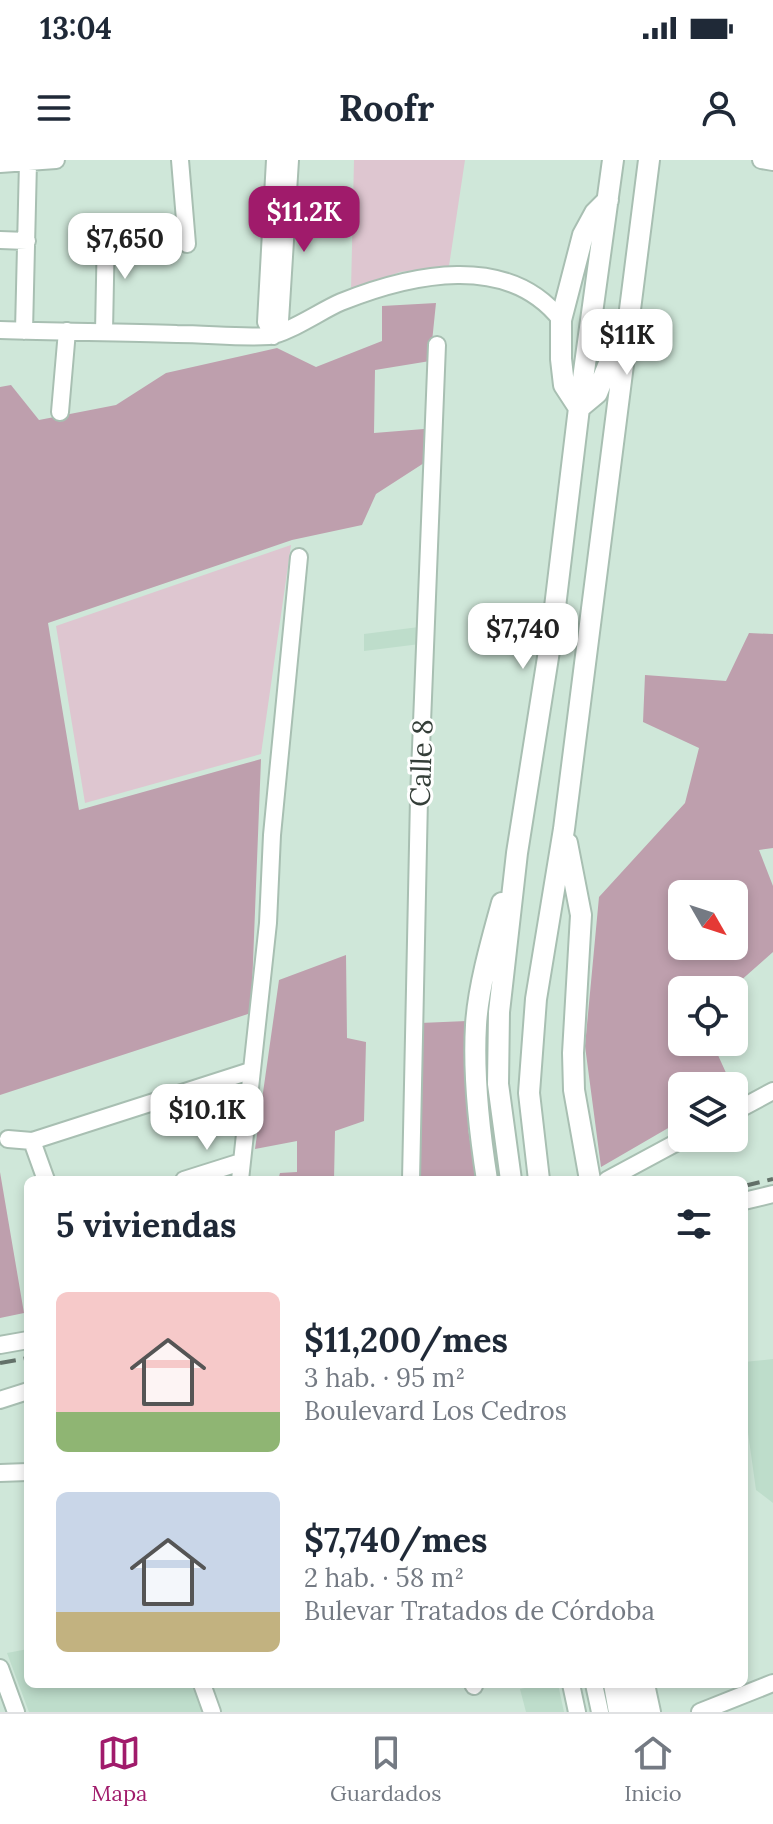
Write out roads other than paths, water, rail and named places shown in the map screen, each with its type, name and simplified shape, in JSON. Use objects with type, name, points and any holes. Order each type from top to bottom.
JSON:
[{"type":"main road","points":[[510,1176],[498,1084],[499,1012],[517,853],[552,632],[613,160]]},
{"type":"main road","points":[[539,1176],[529,1093],[536,999],[564,829],[649,160]]},
{"type":"main road","points":[[579,408],[564,385],[561,320],[583,235],[595,213],[608,200]]},
{"type":"main road","points":[[579,408],[597,393],[630,310]]},
{"type":"main road","points":[[564,829],[581,915],[573,1053],[574,1090],[589,1176]]},
{"type":"main road","points":[[486,1176],[478,1126],[476,1024],[493,934],[517,853]]},
{"type":"main road","points":[[615,1688],[619,1712]]},
{"type":"main road","points":[[631,1688],[635,1712]]},
{"type":"street","points":[[0,164],[56,160]]},
{"type":"street","points":[[180,160],[187,244]]},
{"type":"street","points":[[273,336],[266,322],[275,160]]},
{"type":"street","points":[[273,336],[280,321],[290,160]]},
{"type":"street","points":[[761,160],[773,162]]},
{"type":"street","points":[[24,331],[28,162]]},
{"type":"street","points":[[104,332],[106,229]]},
{"type":"street","points":[[0,240],[27,241]]},
{"type":"street","points":[[0,330],[273,336],[340,303],[400,281],[467,275],[492,276],[513,282],[543,299],[561,320]]},
{"type":"street","points":[[60,412],[67,331]]},
{"type":"street","name":"Calle 8","points":[[411,1176],[419,798],[437,345]]},
{"type":"street","points":[[240,1176],[268,923],[272,835],[299,557]]},
{"type":"street","points":[[8,1139],[32,1141],[250,1071]]},
{"type":"street","points":[[748,1104],[773,1091]]},
{"type":"street","points":[[32,1141],[45,1176]]},
{"type":"street","points":[[614,1176],[668,1147]]},
{"type":"street","points":[[197,1176],[241,1162]]},
{"type":"street","points":[[748,1200],[773,1194]]},
{"type":"street","points":[[0,1345],[24,1341]]},
{"type":"street","points":[[0,1400],[24,1392]]},
{"type":"street","points":[[0,1473],[24,1472]]},
{"type":"street","points":[[0,1668],[16,1712]]},
{"type":"street","points":[[700,1712],[773,1683]]},
{"type":"street","points":[[203,1688],[212,1712]]},
{"type":"street","points":[[572,1688],[577,1712]]},
{"type":"street","points":[[595,1688],[600,1712]]},
{"type":"street","points":[[647,1688],[652,1712]]},
{"type":"railway","points":[[748,1185],[773,1179]]},
{"type":"railway","points":[[0,1363],[24,1359]]}]
